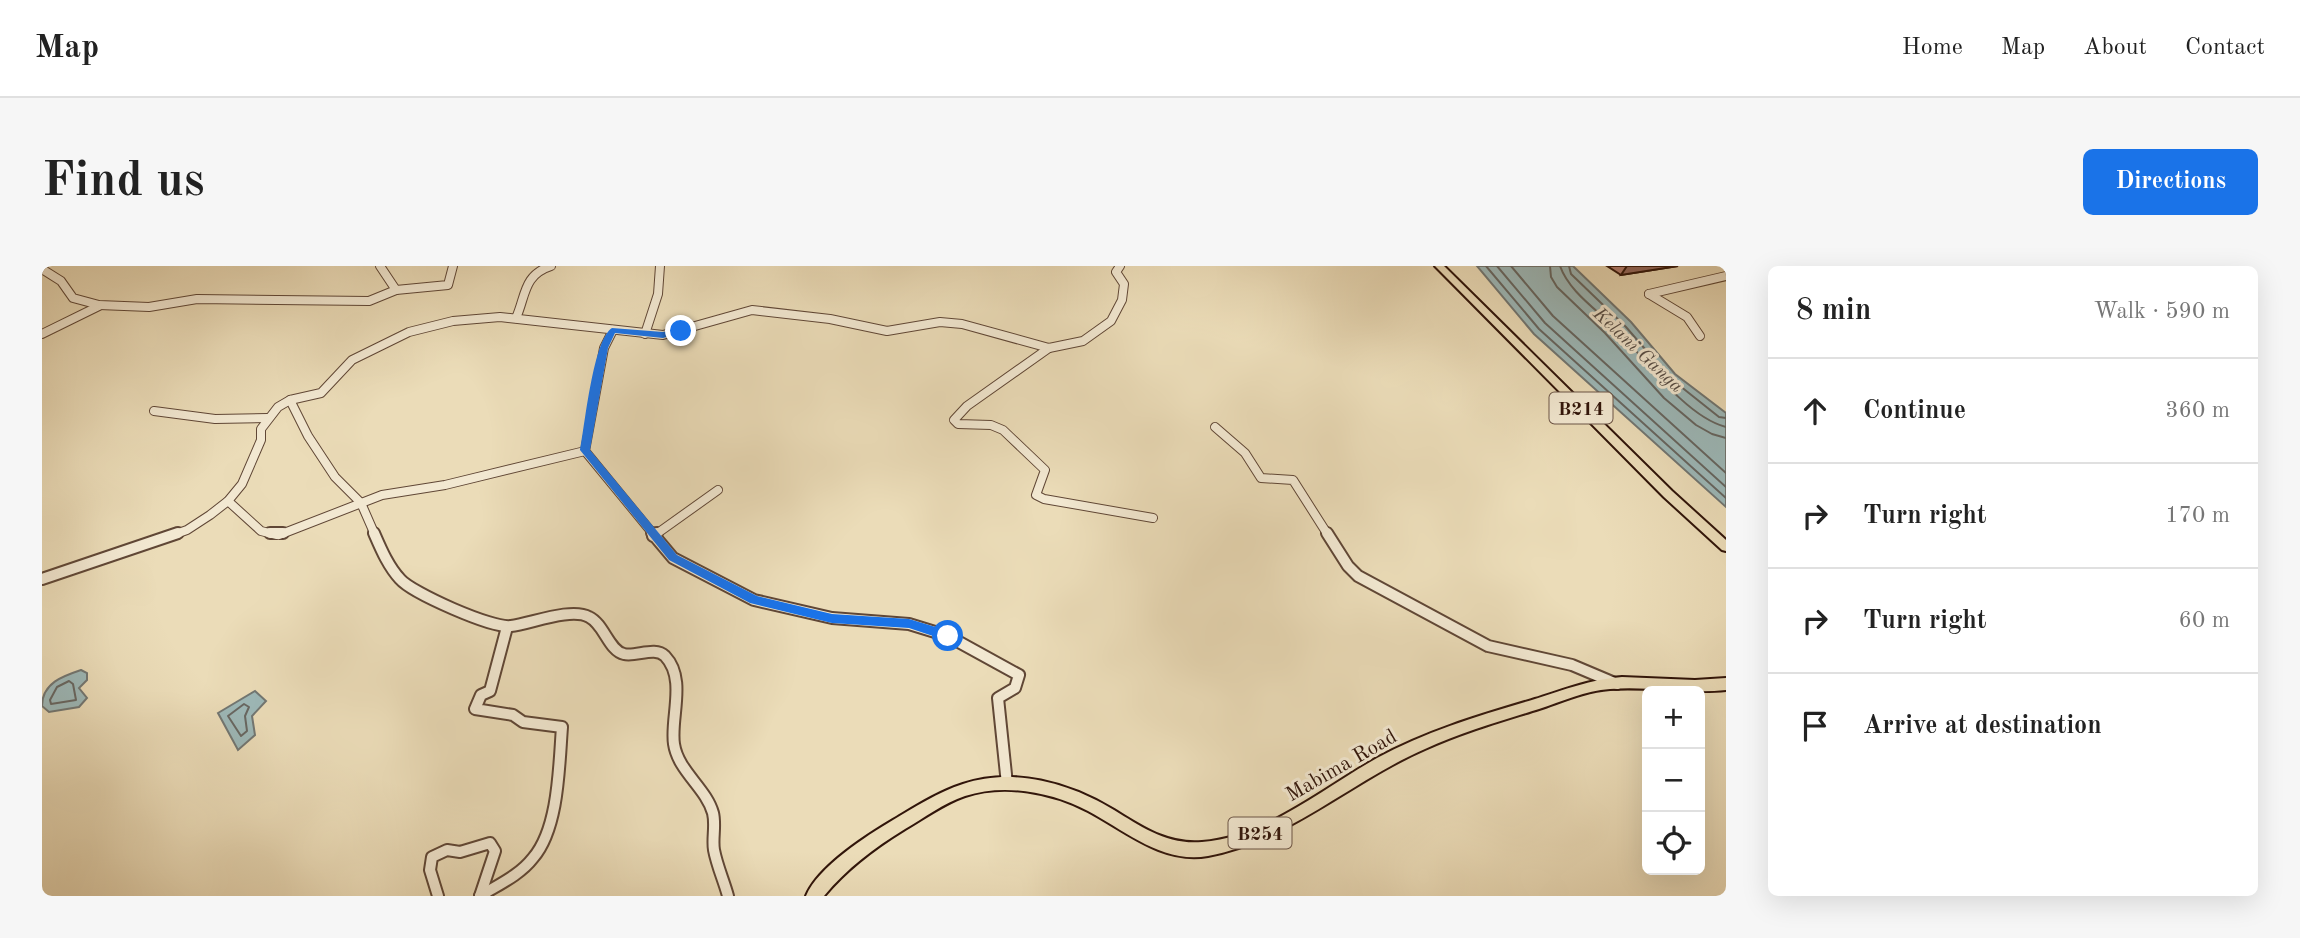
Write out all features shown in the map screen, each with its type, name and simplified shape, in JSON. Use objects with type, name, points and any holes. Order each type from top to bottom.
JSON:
[{"type":"main road","name":"B214","points":[[1439,266],[1668,494],[1726,547]]},
{"type":"main road","name":"Mabima Road","points":[[814,896],[841,864],[868,843],[965,789],[1007,784],[1046,789],[1078,798],[1162,846],[1192,851],[1209,849],[1261,833],[1388,760],[1446,733],[1594,686],[1618,684],[1671,687],[1726,684]]},
{"type":"street","points":[[380,266],[396,290]]},
{"type":"street","points":[[42,269],[61,281],[73,298],[99,305],[149,307],[197,299],[369,300],[384,297],[396,290],[448,285],[453,266]]},
{"type":"street","points":[[516,318],[522,305],[522,290],[540,267],[551,266]]},
{"type":"street","points":[[645,334],[658,294],[660,266]]},
{"type":"street","points":[[1120,266],[1116,272],[1124,284],[1122,300],[1111,321],[1083,341],[1049,348],[967,407],[954,420],[958,424],[991,425],[1003,430],[1045,470],[1036,495],[1044,499],[1153,518]]},
{"type":"street","points":[[1700,336],[1686,317],[1649,294],[1726,276]]},
{"type":"street","points":[[42,334],[99,305]]},
{"type":"street","points":[[42,579],[187,530],[228,501],[247,474],[261,440],[261,429],[268,418],[290,400],[321,393],[352,360],[409,332],[453,321],[516,318],[663,335],[752,310],[831,319],[887,331],[940,323],[962,324],[1049,348]]},
{"type":"street","points":[[612,330],[604,348],[585,450],[653,536],[673,558],[754,600],[832,618],[909,624],[948,636],[1019,675],[1015,688],[998,698],[1007,784]]},
{"type":"street","points":[[290,400],[308,436],[335,477],[361,503],[383,554],[401,581],[420,594],[479,619],[508,627],[570,614],[588,616],[606,633],[614,649],[624,654],[658,652],[666,657],[677,685],[674,744],[680,760],[713,813],[714,849],[728,896]]},
{"type":"street","points":[[154,411],[215,419],[268,418]]},
{"type":"street","points":[[1215,427],[1245,453],[1261,478],[1293,480],[1348,566],[1358,576],[1488,646],[1572,665],[1600,674],[1618,684]]},
{"type":"street","points":[[228,501],[270,535],[287,533],[382,495],[445,485],[585,450]]},
{"type":"street","points":[[653,536],[718,490]]},
{"type":"street","points":[[480,896],[514,875],[536,857],[548,825],[557,787],[562,727],[523,722],[513,715],[475,709],[481,695],[490,691],[508,627]]},
{"type":"street","points":[[438,896],[430,870],[432,857],[447,850],[460,852],[490,843],[495,851],[480,896]]},
{"type":"water","name":"Kelani Ganga","points":[[1477,266],[1573,266],[1631,322],[1675,374],[1726,413],[1726,507],[1534,334]]},
{"type":"water","points":[[81,670],[87,673],[87,680],[79,688],[87,698],[79,707],[49,712],[42,706],[50,686]]},
{"type":"water","points":[[255,691],[266,701],[252,716],[255,735],[238,750],[218,713]]},
{"type":"route","points":[[681,331],[663,335],[612,330],[604,348],[585,450],[653,536],[673,558],[754,600],[832,618],[869,623],[909,624],[948,636]]}]
